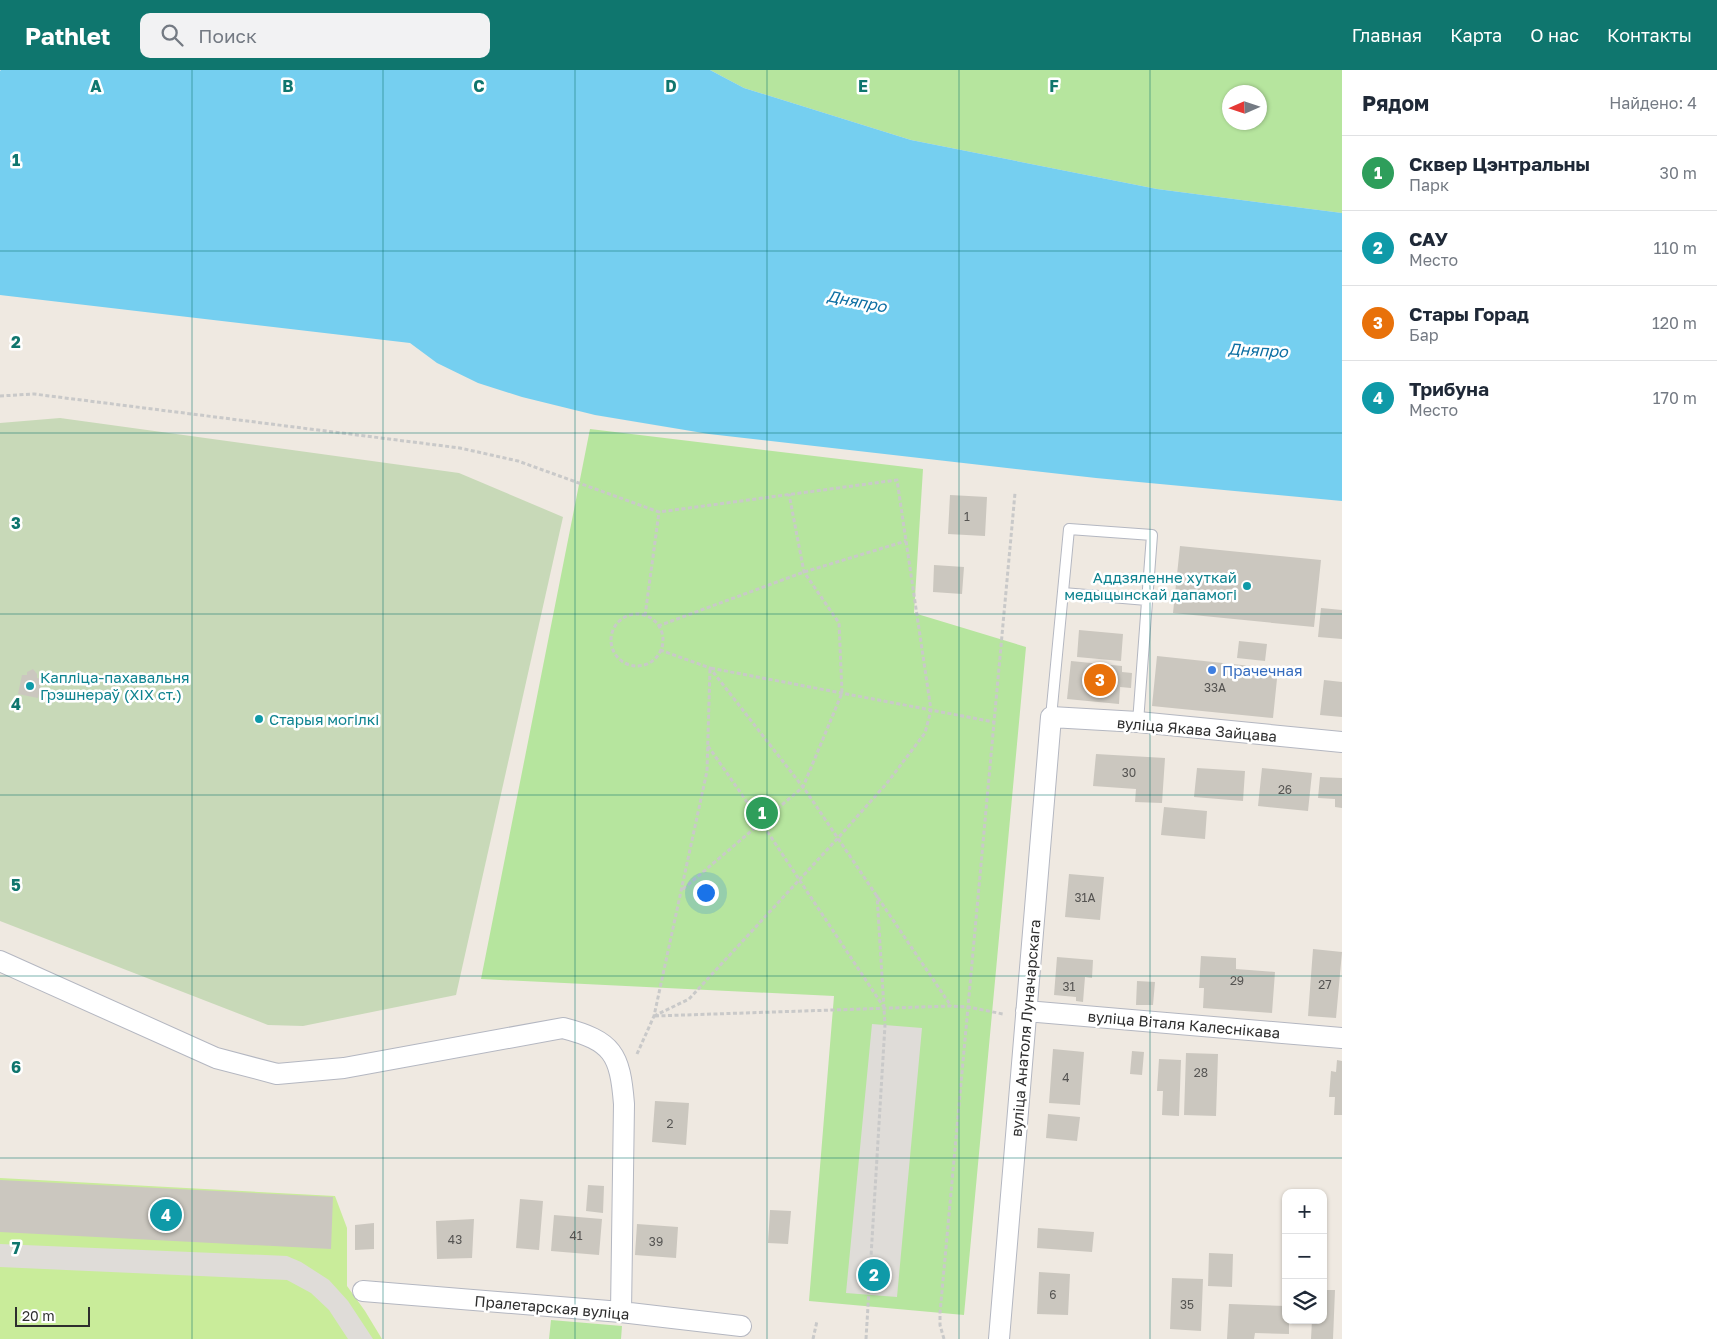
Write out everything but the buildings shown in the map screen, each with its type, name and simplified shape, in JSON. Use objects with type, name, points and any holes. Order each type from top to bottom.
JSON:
[{"type":"street","name":"вуліца Якава Зайцава","points":[[1051,717],[1138,722],[1342,742]]},
{"type":"street","name":"вуліца Анатоля Луначарскага","points":[[999,1339],[1051,717]]},
{"type":"street","points":[[0,961],[216,1058],[277,1074],[344,1068],[563,1028],[596,1038],[612,1052],[621,1072],[624,1104],[621,1312]]},
{"type":"street","name":"вуліца Віталя Калеснікава","points":[[1026,1015],[1342,1038]]},
{"type":"street","name":"Пралетарская вуліца","points":[[363,1291],[621,1312],[741,1326]]},
{"type":"lane","points":[[1051,717],[1069,529],[1152,535],[1138,722]]},
{"type":"lane","points":[[1063,593],[1147,600]]},
{"type":"path","points":[[0,396],[34,394],[460,448],[518,461],[659,512],[897,480],[931,710],[925,733],[887,783],[689,999],[654,1016]]},
{"type":"path","points":[[944,1339],[940,1325],[940,1313],[1015,493]]},
{"type":"path","points":[[682,890],[803,787],[842,693],[839,623],[804,572],[789,494]]},
{"type":"path","points":[[645,616],[659,512]]},
{"type":"path","points":[[658,626],[804,572],[906,541]]},
{"type":"path","points":[[628,616],[645,616],[658,626],[662,642],[660,650],[649,663],[632,666],[618,658],[611,642],[615,626],[621,620],[628,616]]},
{"type":"path","points":[[660,650],[710,668],[994,722]]},
{"type":"path","points":[[622,1086],[654,1016],[682,890],[707,771],[710,668]]},
{"type":"path","points":[[710,668],[803,787],[951,1006]]},
{"type":"path","points":[[708,746],[884,1007]]},
{"type":"path","points":[[866,1339],[884,1035],[877,894]]},
{"type":"path","points":[[654,1016],[951,1006],[1026,1015]]},
{"type":"path","points":[[814,1339],[816,1321]]},
{"type":"green space","points":[[710,70],[1342,70],[1342,213],[1157,189],[911,140],[744,88]]},
{"type":"green space","name":"Старыя могілкі","points":[[60,418],[459,473],[563,517],[456,995],[303,1026],[268,1025],[0,921],[0,423]]},
{"type":"green space","points":[[590,429],[923,469],[914,613],[1026,647],[964,1315],[809,1301],[834,996],[481,979]]},
{"type":"green space","points":[[0,1178],[335,1196],[347,1228],[347,1286],[382,1339],[0,1339]]},
{"type":"green space","points":[[551,1320],[622,1326],[621,1339],[549,1339]]},
{"type":"shaded area","points":[[872,1024],[922,1028],[897,1297],[846,1293]]},
{"type":"shaded area","points":[[0,1244],[287,1256],[301,1262],[329,1280],[348,1301],[373,1339],[348,1339],[329,1310],[311,1293],[287,1280],[0,1267]]},
{"type":"water","name":"Дняпро","points":[[1,70],[710,70],[744,88],[911,140],[1157,189],[1342,213],[1342,501],[1096,478],[709,434],[595,415],[522,397],[478,383],[437,363],[410,343],[0,295]]},
{"type":"place","name":"Аддзяленне хуткай медыцынскай дапамогі","points":[[1247,586]]},
{"type":"place","name":"Прачечная","points":[[1212,670]]},
{"type":"place","name":"Стары Горад","points":[[1100,680]]},
{"type":"place","name":"Капліца-пахавальня Грэшнераў (XIX ст.)","points":[[30,686]]},
{"type":"place","name":"Старыя могілкі","points":[[259,719]]},
{"type":"place","name":"Сквер Цэнтральны","points":[[762,813]]},
{"type":"place","name":"Трибуна","points":[[166,1215]]},
{"type":"place","name":"САУ","points":[[874,1275]]}]
